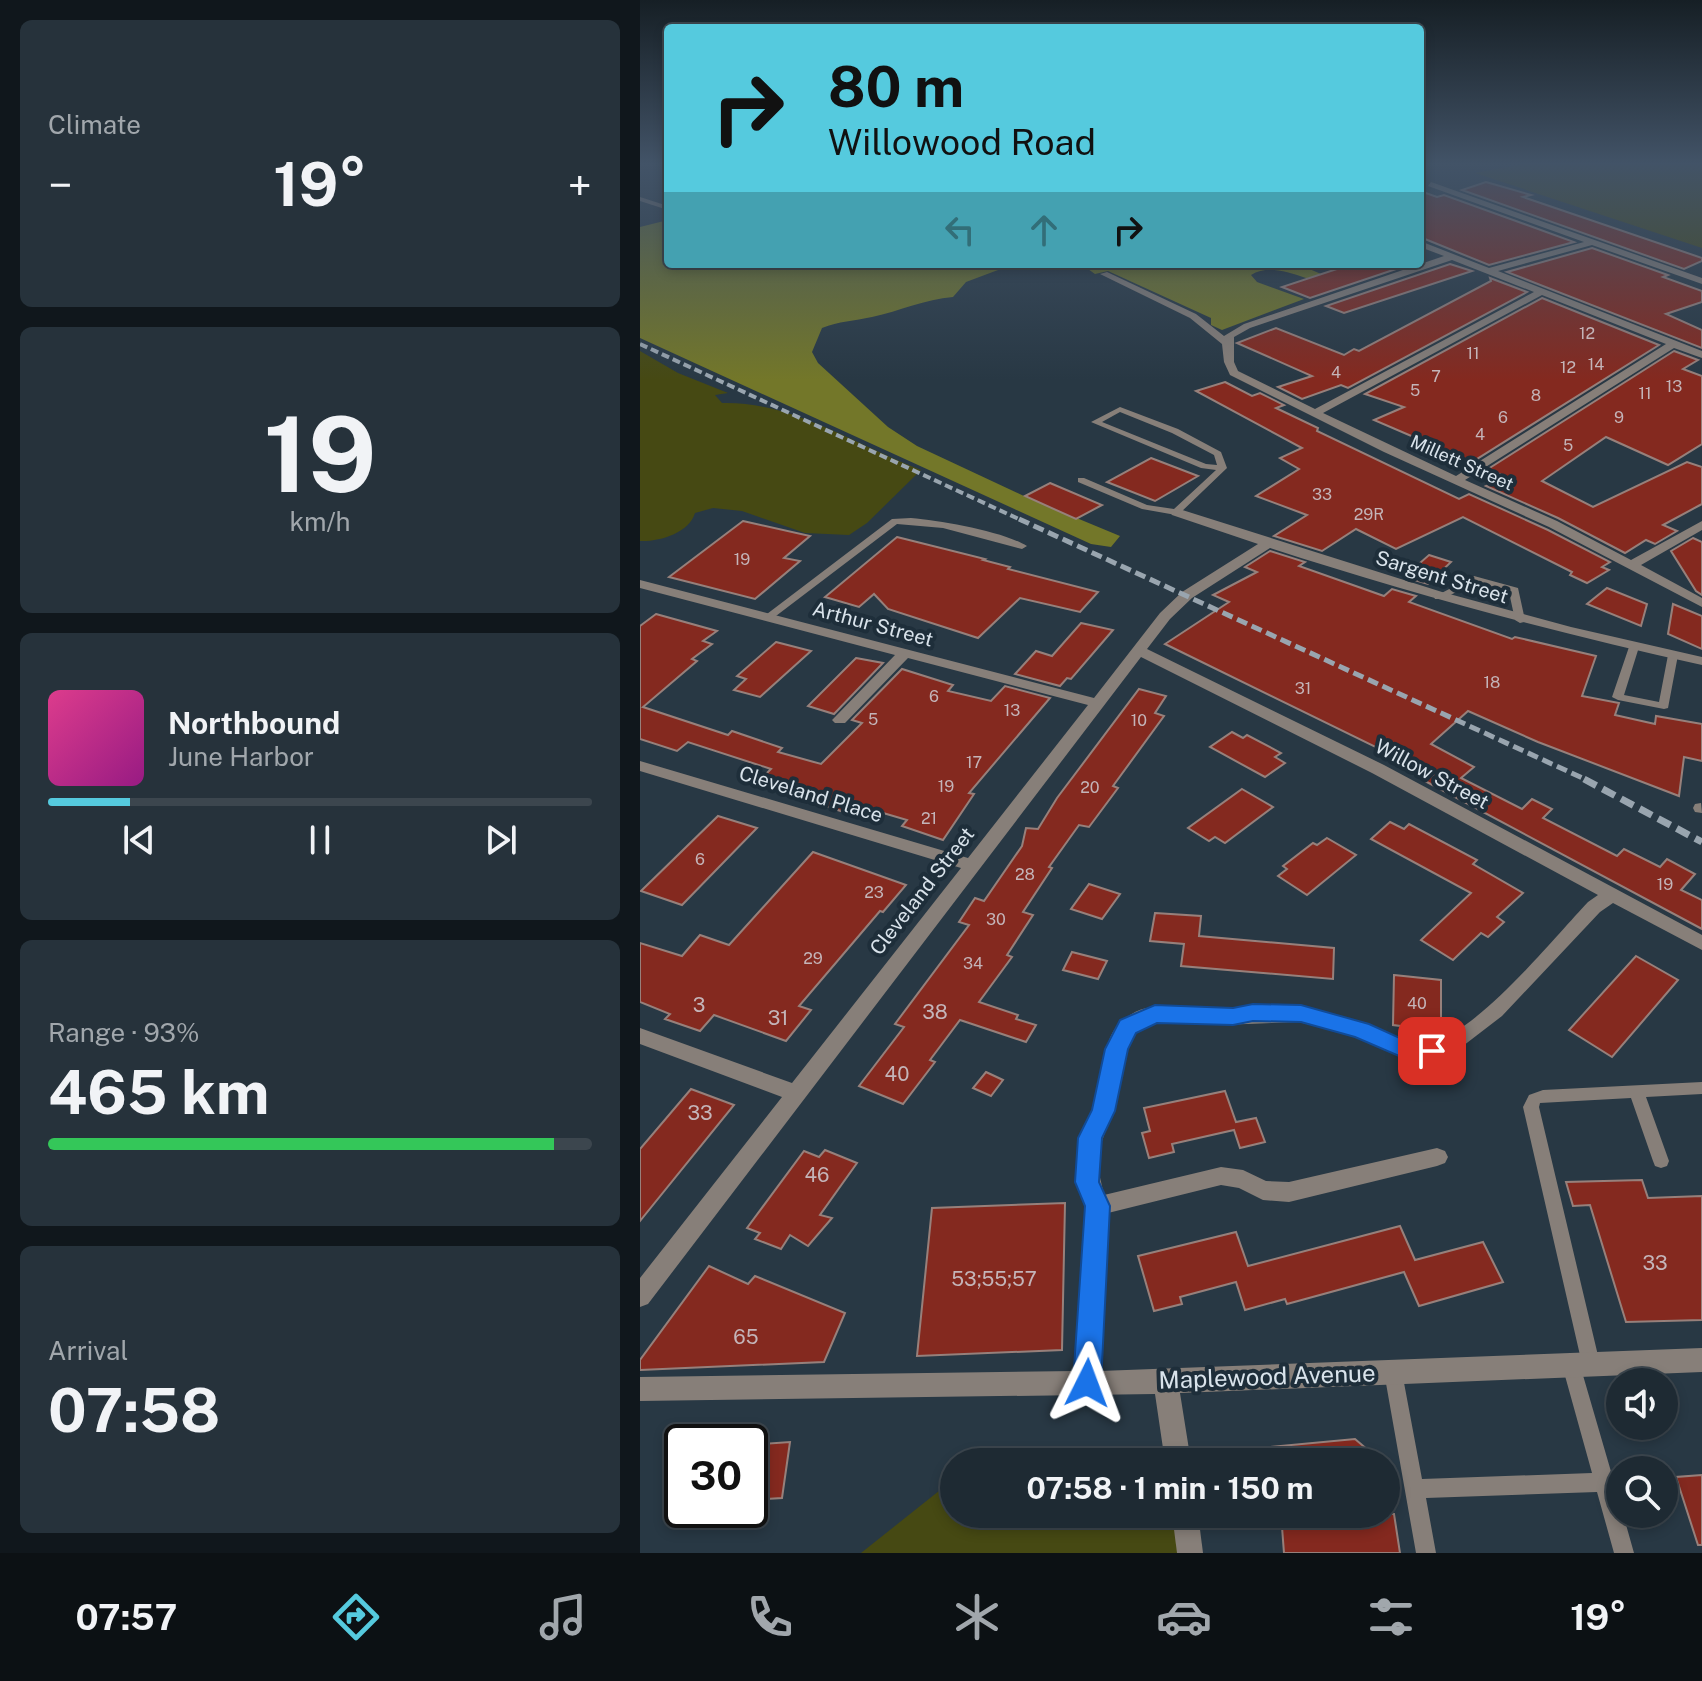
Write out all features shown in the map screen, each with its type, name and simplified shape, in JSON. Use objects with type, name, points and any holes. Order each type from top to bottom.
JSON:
[{"type":"street","points":[[1580,235],[1702,281]]},
{"type":"street","points":[[1489,271],[1596,241]]},
{"type":"street","points":[[1424,246],[1702,355]]},
{"type":"street","points":[[1424,266],[1451,257]]},
{"type":"street","points":[[1104,274],[1193,316],[1227,343],[1229,335],[1247,326],[1418,268]]},
{"type":"street","points":[[1316,413],[1541,292]]},
{"type":"street","name":"Millett Street","points":[[1227,343],[1234,373],[1456,481],[1553,524],[1702,603]]},
{"type":"street","points":[[1456,481],[1673,344]]},
{"type":"street","name":"Sargent Street","points":[[1176,512],[1267,544],[1520,620],[1702,661]]},
{"type":"street","points":[[1632,565],[1702,525]]},
{"type":"street","name":"Cleveland Street","points":[[640,1296],[1137,650],[1187,595],[1267,544]]},
{"type":"street","name":"Arthur Street","points":[[640,584],[1096,703]]},
{"type":"street","name":"Willow Street","points":[[1137,650],[1378,769],[1702,943]]},
{"type":"street","points":[[840,720],[905,653]]},
{"type":"street","name":"Cleveland Place","points":[[640,766],[970,865]]},
{"type":"street","points":[[1087,1383],[1097,1206],[1087,1182],[1090,1138],[1103,1111],[1117,1049],[1127,1027],[1155,1014],[1233,1017],[1253,1012],[1301,1014],[1361,1030],[1399,1047],[1432,1051],[1478,1028],[1594,907],[1611,895]]},
{"type":"street","points":[[640,1036],[795,1093]]},
{"type":"street","points":[[1097,1206],[1221,1176],[1243,1179],[1263,1190],[1289,1192],[1437,1157]]},
{"type":"street","name":"Maplewood Avenue","points":[[640,1389],[1166,1382],[1702,1360]]},
{"type":"street","points":[[1166,1382],[1176,1448]]},
{"type":"street","points":[[1187,1528],[1190,1553]]},
{"type":"lane","points":[[1120,409],[1175,431],[1218,454],[1223,468],[1204,466],[1095,422],[1120,409]]},
{"type":"lane","points":[[1081,480],[1145,507],[1176,512],[1223,468]]},
{"type":"lane","points":[[768,617],[895,521],[914,520],[958,528],[1022,546]]},
{"type":"lane","points":[[1439,597],[1474,579],[1514,590],[1520,620]]},
{"type":"lane","points":[[1634,647],[1618,697],[1664,706],[1673,655]]},
{"type":"lane","points":[[1415,1489],[1606,1482],[1531,1107],[1534,1099],[1543,1096],[1702,1088]]},
{"type":"lane","points":[[1637,1092],[1661,1161]]},
{"type":"lane","points":[[1393,1372],[1426,1553]]},
{"type":"lane","points":[[1618,1528],[1624,1553]]},
{"type":"shaded area","points":[[640,235],[664,235],[664,268],[1003,268],[966,282],[953,297],[822,328],[812,352],[818,363],[888,427],[917,446],[1026,497],[1120,536],[1111,547],[1091,544],[640,338]]},
{"type":"shaded area","points":[[1664,235],[1702,235],[1702,248]]},
{"type":"shaded area","points":[[1087,268],[1307,268],[1347,285],[1336,286],[1274,270],[1262,271],[1251,275],[1257,282],[1304,299],[1222,330],[1211,325],[1211,318],[1108,271],[1095,274]]},
{"type":"shaded area","points":[[640,351],[678,373],[728,393],[715,395],[722,403],[748,404],[799,417],[921,470],[867,523],[849,535],[805,533],[742,511],[713,508],[695,513],[687,526],[672,535],[640,541]]},
{"type":"shaded area","points":[[940,1490],[940,1528],[1194,1528],[1199,1553],[861,1553]]},
{"type":"building","points":[[1424,235],[1556,235],[1574,242],[1489,265],[1424,239]]},
{"type":"building","points":[[1590,235],[1636,235],[1702,258],[1702,261],[1684,269]]},
{"type":"building","points":[[1592,248],[1668,275],[1663,277],[1702,291],[1702,302],[1666,314],[1702,330],[1702,348],[1507,272]]},
{"type":"building","points":[[1450,264],[1472,271],[1344,313],[1326,306]]},
{"type":"building","points":[[1340,268],[1399,268],[1310,298],[1282,287]]},
{"type":"building","points":[[1490,278],[1527,292],[1348,388],[1341,385],[1302,399],[1278,387],[1312,376],[1237,343],[1276,328],[1344,355],[1354,349],[1359,351],[1491,281]]},
{"type":"building","points":[[1542,298],[1659,345],[1472,462],[1374,420],[1404,407],[1365,394]]},
{"type":"building","points":[[1674,351],[1698,360],[1683,369],[1702,376],[1702,444],[1668,465],[1606,437],[1542,481],[1593,507],[1687,462],[1702,467],[1702,504],[1663,525],[1677,531],[1655,544],[1646,540],[1625,553],[1558,518],[1486,486],[1506,477],[1488,469]]},
{"type":"building","points":[[1225,382],[1252,396],[1260,393],[1284,405],[1276,408],[1459,499],[1469,494],[1548,530],[1610,562],[1602,567],[1609,570],[1587,583],[1570,575],[1572,572],[1463,517],[1396,549],[1356,529],[1322,551],[1274,536],[1307,515],[1256,496],[1299,469],[1280,458],[1302,448],[1196,391]]},
{"type":"building","points":[[1151,458],[1198,476],[1155,501],[1107,482]]},
{"type":"building","points":[[1050,483],[1102,505],[1076,519],[1025,496]]},
{"type":"building","points":[[743,521],[810,536],[784,558],[800,561],[755,599],[669,577]]},
{"type":"building","points":[[897,537],[1098,592],[1080,612],[1020,598],[978,638],[888,609],[874,594],[859,607],[825,597]]},
{"type":"building","points":[[1693,538],[1702,542],[1702,595],[1696,591],[1671,551]]},
{"type":"building","points":[[1270,551],[1305,562],[1299,566],[1384,596],[1392,589],[1416,596],[1409,602],[1512,639],[1515,637],[1596,656],[1582,696],[1619,703],[1615,715],[1655,724],[1656,716],[1702,724],[1702,761],[1684,757],[1679,796],[1538,742],[1468,711],[1431,744],[1474,767],[1461,778],[1522,809],[1532,799],[1552,809],[1543,818],[1617,856],[1624,849],[1660,867],[1667,859],[1695,874],[1681,890],[1702,900],[1702,929],[1425,781],[1433,775],[1165,644],[1229,602],[1213,595],[1257,572],[1245,567]]},
{"type":"building","points":[[1429,555],[1451,562],[1428,584],[1404,577]]},
{"type":"building","points":[[1607,588],[1647,604],[1641,626],[1587,604]]},
{"type":"building","points":[[1673,604],[1702,616],[1702,649],[1668,634]]},
{"type":"building","points":[[656,614],[717,631],[703,641],[712,644],[692,659],[697,661],[643,707],[728,735],[732,731],[782,748],[778,752],[821,764],[862,723],[852,720],[902,669],[953,685],[948,691],[991,701],[1005,686],[1050,698],[969,793],[974,794],[943,840],[902,826],[907,820],[849,803],[841,811],[809,801],[813,797],[759,781],[771,769],[688,742],[677,751],[640,739],[640,626]]},
{"type":"building","points":[[1081,623],[1113,630],[1071,679],[1067,678],[1060,686],[1015,674],[1036,651],[1052,656]]},
{"type":"building","points":[[776,642],[811,651],[760,697],[734,690],[746,679],[737,676]]},
{"type":"building","points":[[856,658],[883,663],[834,714],[808,706]]},
{"type":"building","points":[[1139,689],[1166,696],[1155,713],[1164,716],[1113,786],[1118,788],[1089,827],[1079,825],[1049,867],[1052,868],[1023,912],[1033,915],[1007,955],[1012,957],[979,1002],[1018,1015],[1016,1019],[1036,1025],[1026,1042],[960,1020],[930,1060],[935,1062],[903,1104],[859,1086],[904,1027],[895,1024],[969,925],[959,922],[975,898],[984,901],[1022,846],[1026,828],[1038,829],[1057,798]]},
{"type":"building","points":[[1232,732],[1243,738],[1247,735],[1281,753],[1275,757],[1285,763],[1265,777],[1210,747]]},
{"type":"building","points":[[1242,789],[1273,807],[1225,843],[1215,837],[1209,841],[1188,828]]},
{"type":"building","points":[[718,816],[757,828],[682,905],[641,891]]},
{"type":"building","points":[[1390,822],[1404,829],[1409,824],[1477,860],[1473,864],[1523,893],[1497,917],[1504,922],[1488,937],[1481,933],[1453,960],[1421,940],[1471,893],[1371,839]]},
{"type":"building","points":[[1327,838],[1356,855],[1307,895],[1278,876],[1287,869],[1283,866],[1313,843],[1317,845]]},
{"type":"building","points":[[813,852],[906,885],[799,1006],[811,1010],[786,1041],[714,1015],[700,1031],[665,1019],[670,1014],[640,1002],[640,943],[682,956],[700,935],[729,945]]},
{"type":"building","points":[[1089,884],[1120,894],[1102,919],[1071,909]]},
{"type":"building","points":[[1155,913],[1201,916],[1199,936],[1334,948],[1333,979],[1181,966],[1184,944],[1150,941]]},
{"type":"building","points":[[1072,952],[1107,961],[1098,979],[1063,970]]},
{"type":"building","points":[[1636,956],[1678,980],[1612,1057],[1569,1030]]},
{"type":"building","points":[[1394,975],[1441,980],[1441,1031],[1393,1025]]},
{"type":"building","points":[[986,1072],[1003,1080],[991,1096],[973,1088]]},
{"type":"building","points":[[691,1089],[734,1105],[640,1221],[640,1149]]},
{"type":"building","points":[[1225,1091],[1236,1122],[1256,1118],[1265,1142],[1240,1148],[1234,1130],[1172,1144],[1174,1152],[1149,1158],[1142,1133],[1150,1131],[1144,1108]]},
{"type":"building","points":[[825,1150],[857,1163],[820,1215],[832,1218],[808,1246],[790,1235],[781,1249],[755,1239],[760,1233],[747,1228],[804,1151],[819,1157]]},
{"type":"building","points":[[1642,1180],[1648,1198],[1702,1196],[1702,1320],[1626,1322],[1590,1205],[1573,1206],[1566,1182]]},
{"type":"building","points":[[1065,1203],[1062,1350],[917,1356],[932,1208]]},
{"type":"building","points":[[1400,1226],[1415,1260],[1483,1242],[1503,1282],[1419,1306],[1404,1272],[1287,1304],[1285,1299],[1245,1310],[1236,1282],[1180,1297],[1182,1304],[1154,1311],[1138,1256],[1236,1232],[1248,1266]]},
{"type":"building","points":[[709,1266],[748,1284],[755,1276],[845,1313],[824,1362],[640,1370],[640,1360]]},
{"type":"building","points":[[1355,1439],[1366,1448],[1260,1448]]},
{"type":"building","points":[[790,1442],[782,1498],[768,1499],[768,1444]]},
{"type":"building","points":[[1702,1475],[1702,1545],[1698,1545],[1678,1477]]},
{"type":"building","points":[[1282,1528],[1396,1528],[1400,1553],[1284,1553]]},
{"type":"railway","points":[[640,344],[1023,521]]},
{"type":"railway","points":[[1019,519],[1589,781]]},
{"type":"railway","points":[[1584,779],[1702,842]]},
{"type":"route","points":[[1087,1383],[1097,1206],[1087,1182],[1090,1138],[1103,1111],[1117,1049],[1127,1027],[1155,1014],[1233,1017],[1253,1012],[1301,1014],[1361,1030],[1399,1047],[1432,1051]]}]
